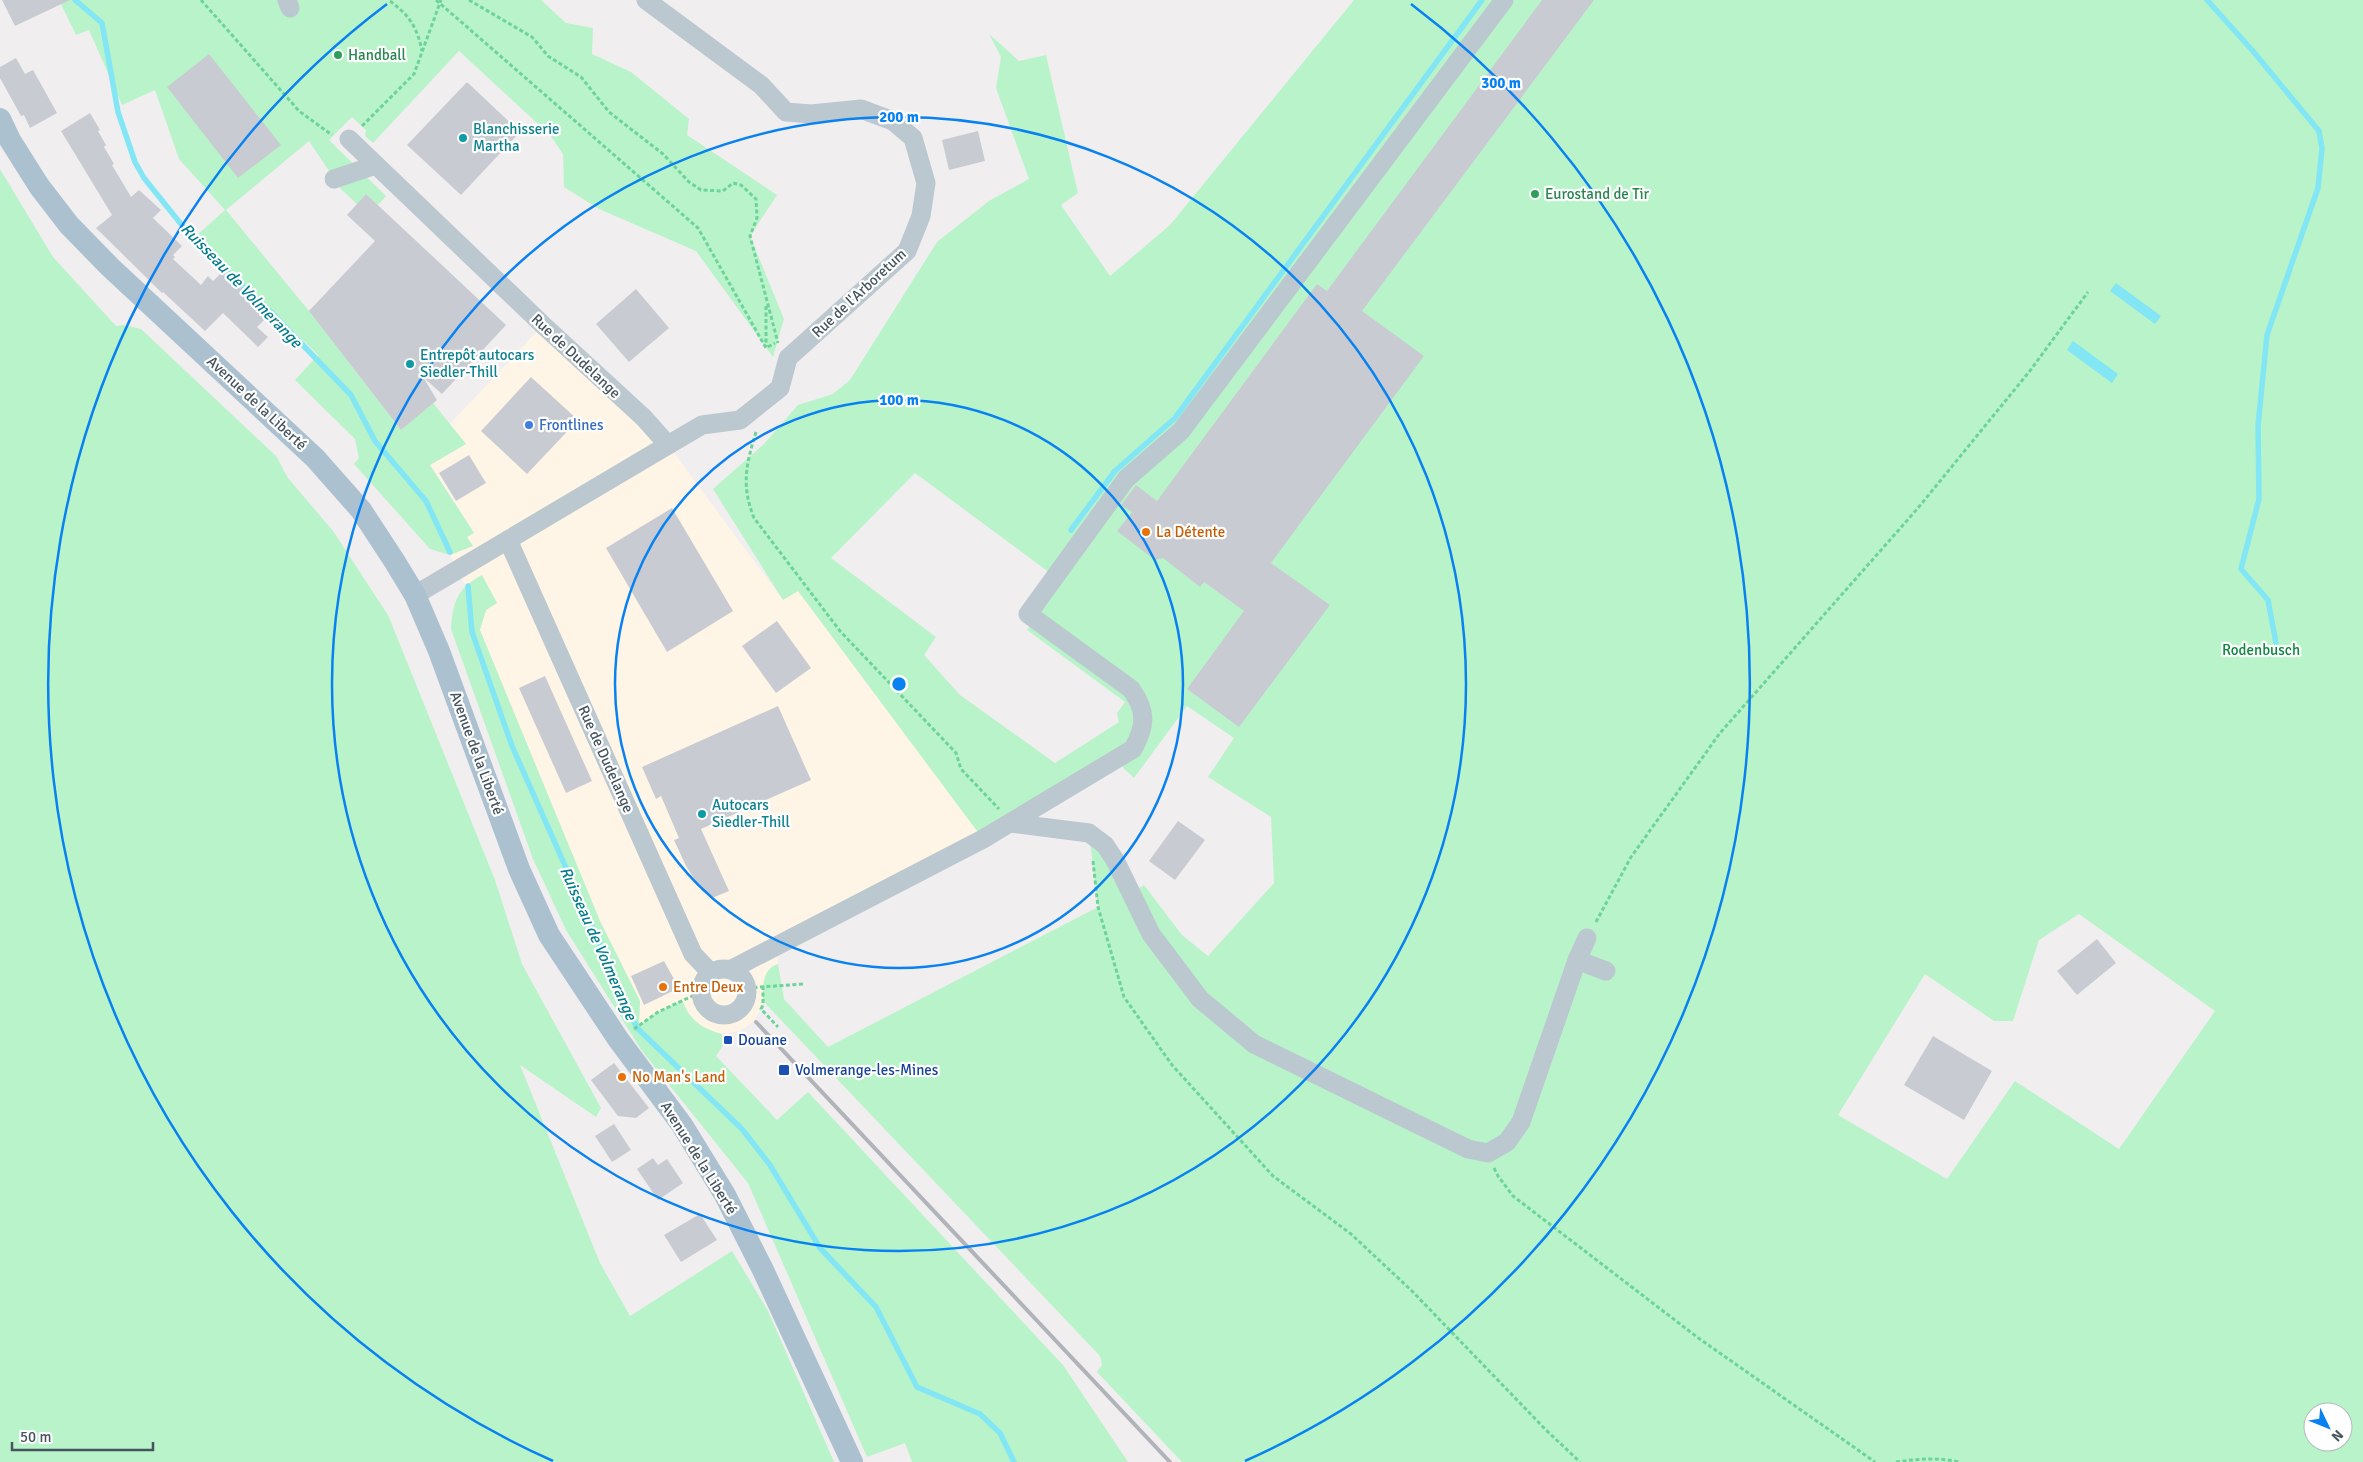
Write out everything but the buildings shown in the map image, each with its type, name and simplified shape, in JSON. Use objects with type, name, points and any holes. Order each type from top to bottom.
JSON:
[{"type":"main road","name":"Avenue de la Liberté","points":[[0,119],[39,186],[69,225],[117,273],[315,458],[361,510],[415,595],[439,651],[519,869],[549,935],[618,1039],[682,1125],[725,1195],[763,1270],[852,1462]]},
{"type":"street","name":"Rue de l'Arboretum","points":[[646,0],[761,86],[786,112],[812,114],[861,109],[893,121],[913,138],[926,183],[921,216],[907,251],[788,358],[780,388],[740,420],[702,425],[668,445]]},
{"type":"street","points":[[730,970],[1010,823],[1132,749],[1141,734],[1144,717],[1140,702],[1131,689],[1028,614],[1126,479],[1181,432],[1504,0]]},
{"type":"street","name":"Rue de Dudelange","points":[[349,139],[644,418],[668,445]]},
{"type":"street","points":[[334,179],[376,165]]},
{"type":"street","points":[[415,595],[668,445]]},
{"type":"street","name":"Rue de Dudelange","points":[[508,540],[582,686],[693,954],[711,973]]},
{"type":"street","points":[[1010,823],[1089,833],[1105,845],[1115,860],[1151,934],[1200,999],[1254,1044],[1468,1149],[1488,1154],[1507,1142],[1521,1122],[1577,960],[1587,938]]},
{"type":"street","points":[[1577,960],[1606,971]]},
{"type":"street","points":[[724,969],[730,970],[755,987],[740,1009],[726,1015],[712,1012],[706,1006],[701,992],[702,984],[711,973],[724,969]]},
{"type":"path","points":[[201,0],[299,111],[333,136],[349,139],[414,74],[440,2]]},
{"type":"path","points":[[436,0],[698,228],[766,348]]},
{"type":"path","points":[[469,0],[532,37],[548,56],[581,77],[609,112],[663,154],[689,182],[701,190],[724,191],[733,183],[741,185],[756,199],[758,218],[750,236],[778,341],[766,348]]},
{"type":"path","points":[[390,1],[407,14],[418,33],[422,52]]},
{"type":"path","points":[[1587,938],[1631,857],[1720,733],[1918,508],[2029,372],[2088,292]]},
{"type":"path","points":[[766,300],[766,348]]},
{"type":"path","points":[[761,405],[762,416],[750,450],[746,475],[746,497],[754,518],[840,632],[956,753],[961,769],[1010,823]]},
{"type":"path","points":[[1089,833],[1098,907],[1124,997],[1172,1066],[1273,1176],[1358,1240],[1411,1290],[1546,1430],[1580,1462]]},
{"type":"path","points":[[778,1027],[761,1009],[764,1005],[755,987],[803,984]]},
{"type":"path","points":[[639,1026],[658,1012],[701,992]]},
{"type":"path","points":[[1488,1154],[1498,1176],[1513,1196],[1697,1337],[1875,1462]]},
{"type":"path","points":[[1896,1462],[1917,1459],[1958,1462]]},
{"type":"shaded area","points":[[543,325],[668,445],[783,600],[798,591],[983,839],[775,946],[778,964],[772,966],[763,986],[763,1005],[754,1021],[740,1031],[722,1034],[706,1030],[693,1020],[682,1000],[658,1012],[639,1026],[640,1001],[600,921],[480,630],[486,610],[497,602],[482,576],[465,585],[450,555],[473,546],[467,537],[474,532],[430,465],[466,444],[450,424]]},
{"type":"green space","points":[[64,0],[541,0],[566,23],[593,28],[592,54],[631,72],[689,119],[687,135],[777,195],[750,236],[784,319],[773,357],[696,251],[599,209],[564,187],[563,154],[550,135],[459,51],[373,143],[365,136],[366,130],[352,117],[329,140],[386,196],[378,205],[366,194],[357,204],[341,189],[309,141],[226,210],[309,311],[401,430],[433,403],[466,444],[430,465],[474,533],[467,537],[473,546],[450,555],[430,549],[354,464],[359,458],[355,439],[295,380],[318,355],[196,236],[225,210],[179,159],[155,90],[122,105],[89,30],[76,35],[61,4]]},
{"type":"green space","name":"Rodenbusch","points":[[1354,0],[2363,0],[2363,1462],[1182,1462],[1097,1372],[1102,1365],[1100,1356],[763,1001],[763,990],[766,974],[773,966],[778,964],[784,999],[828,1047],[1098,907],[1089,833],[1131,894],[1144,885],[1182,935],[1208,956],[1274,883],[1271,817],[1208,777],[1234,738],[1187,706],[1134,778],[1115,760],[983,839],[798,591],[783,600],[713,489],[764,444],[798,405],[833,394],[850,380],[937,242],[989,201],[1029,179],[996,88],[1001,57],[989,34],[1019,61],[1046,55],[1078,193],[1061,205],[1110,276],[1170,225]],"holes":[[[915,473],[1054,576],[1035,619],[1027,630],[1125,702],[1117,713],[1119,722],[1055,763],[960,695],[924,655],[936,637],[831,558]],[[2079,914],[2215,1011],[2119,1149],[2015,1081],[1947,1179],[1838,1115],[1925,974],[1994,1021],[2013,1021],[2039,940]]]},
{"type":"green space","points":[[0,169],[53,257],[116,326],[124,325],[141,329],[276,456],[288,478],[333,531],[388,615],[495,880],[522,964],[601,1108],[596,1117],[520,1065],[600,1263],[630,1316],[732,1251],[768,1311],[834,1462],[0,1462]]},
{"type":"green space","points":[[482,575],[497,603],[486,610],[480,630],[600,921],[640,1001],[639,1025],[658,1012],[682,1000],[689,1013],[698,1023],[722,1034],[724,1044],[716,1056],[777,1120],[808,1092],[1063,1365],[1128,1462],[912,1462],[905,1443],[867,1457],[748,1183],[642,1051],[566,930],[533,859],[451,629],[453,611],[458,597],[467,585]]},
{"type":"water","points":[[2116,283],[2161,316],[2155,324],[2110,291]]},
{"type":"water","points":[[2073,341],[2118,374],[2112,383],[2067,350]]},
{"type":"waterway","name":"Ruisseau de Volmerange","points":[[75,0],[102,23],[118,112],[135,162],[144,178],[193,239],[271,312],[351,395],[375,441],[426,501],[450,552]]},
{"type":"waterway","points":[[1071,530],[1115,471],[1175,418],[1482,0]]},
{"type":"waterway","points":[[2207,0],[2252,50],[2319,131],[2322,148],[2318,188],[2267,335],[2258,426],[2259,499],[2241,569],[2268,600],[2276,643]]},
{"type":"waterway","name":"Ruisseau de Volmerange","points":[[468,586],[472,632],[512,746],[637,1028],[742,1129],[770,1165],[820,1248],[876,1307],[917,1387],[980,1414],[1000,1433],[1014,1462]]},
{"type":"railway","points":[[756,1022],[1170,1462]]},
{"type":"place","name":"Handball","points":[[338,55]]},
{"type":"place","name":"Blanchisserie Martha","points":[[463,138]]},
{"type":"place","name":"Eurostand de Tir","points":[[1535,194]]},
{"type":"place","name":"Entrepôt autocars Siedler-Thill","points":[[410,364]]},
{"type":"place","name":"Frontlines","points":[[529,425]]},
{"type":"place","name":"La Détente","points":[[1146,532]]},
{"type":"place","name":"Autocars Siedler-Thill","points":[[702,814]]},
{"type":"place","name":"Entre Deux","points":[[663,987]]},
{"type":"place","name":"Douane","points":[[728,1040]]},
{"type":"place","name":"Volmerange-les-Mines","points":[[784,1070]]},
{"type":"place","name":"No Man's Land","points":[[622,1077]]}]
